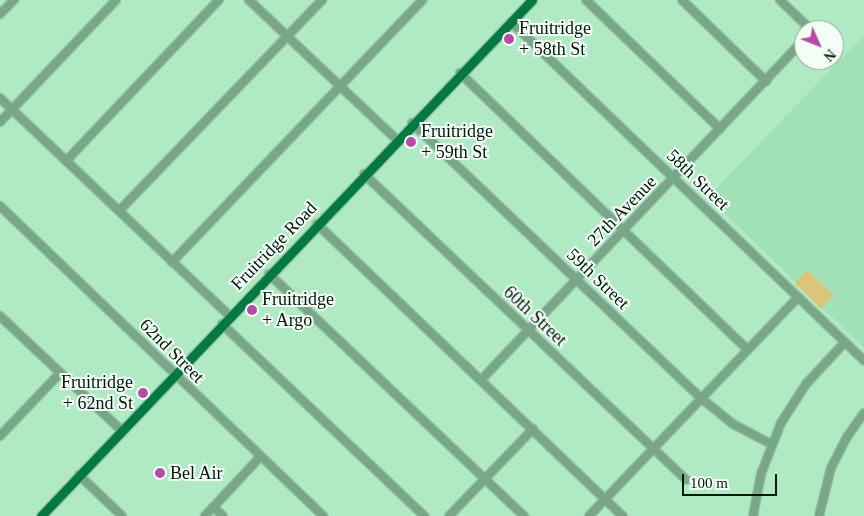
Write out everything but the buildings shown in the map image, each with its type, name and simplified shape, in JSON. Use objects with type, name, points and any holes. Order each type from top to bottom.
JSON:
[{"type":"main road","name":"Fruitridge Road","points":[[41,516],[412,123],[532,0]]},
{"type":"street","points":[[0,14],[14,0]]},
{"type":"street","points":[[0,122],[116,0]]},
{"type":"street","points":[[66,161],[219,0]]},
{"type":"street","points":[[249,0],[397,140]]},
{"type":"street","points":[[119,211],[322,0]]},
{"type":"street","points":[[172,262],[422,0]]},
{"type":"street","points":[[586,0],[720,128]]},
{"type":"street","points":[[682,0],[766,80]]},
{"type":"street","points":[[780,0],[801,20]]},
{"type":"street","name":"58th Street","points":[[511,22],[864,360]]},
{"type":"street","name":"27th Avenue","points":[[481,380],[794,51]]},
{"type":"street","points":[[460,73],[747,349]]},
{"type":"street","points":[[0,98],[230,316]]},
{"type":"street","name":"59th Street","points":[[412,123],[701,398],[733,424],[771,444]]},
{"type":"street","name":"60th Street","points":[[364,174],[686,480]]},
{"type":"street","name":"62nd Street","points":[[0,206],[323,516]]},
{"type":"street","points":[[317,224],[623,516]]},
{"type":"street","points":[[269,274],[524,516]]},
{"type":"street","points":[[589,516],[798,297]]},
{"type":"street","points":[[0,316],[121,430]]},
{"type":"street","points":[[222,324],[424,516]]},
{"type":"street","points":[[753,516],[761,474],[771,444],[806,384],[845,342]]},
{"type":"street","points":[[2,431],[60,373]]},
{"type":"street","points":[[819,516],[831,468],[847,437],[864,413]]},
{"type":"street","points":[[449,516],[533,429]]},
{"type":"street","points":[[205,516],[260,457]]},
{"type":"street","points":[[79,475],[122,516]]},
{"type":"street","points":[[213,507],[223,516]]},
{"type":"shaded area","points":[[864,35],[864,348],[708,197],[830,70],[844,70],[844,56]]},
{"type":"shaded area","points":[[807,270],[834,295],[821,309],[795,283]]},
{"type":"place","name":"Fruitridge + 58th St","points":[[509,39]]},
{"type":"place","name":"Fruitridge + 59th St","points":[[411,142]]},
{"type":"place","name":"Fruitridge + Argo","points":[[252,310]]},
{"type":"place","name":"Fruitridge + 62nd St","points":[[143,393]]},
{"type":"place","name":"Bel Air","points":[[160,473]]}]
